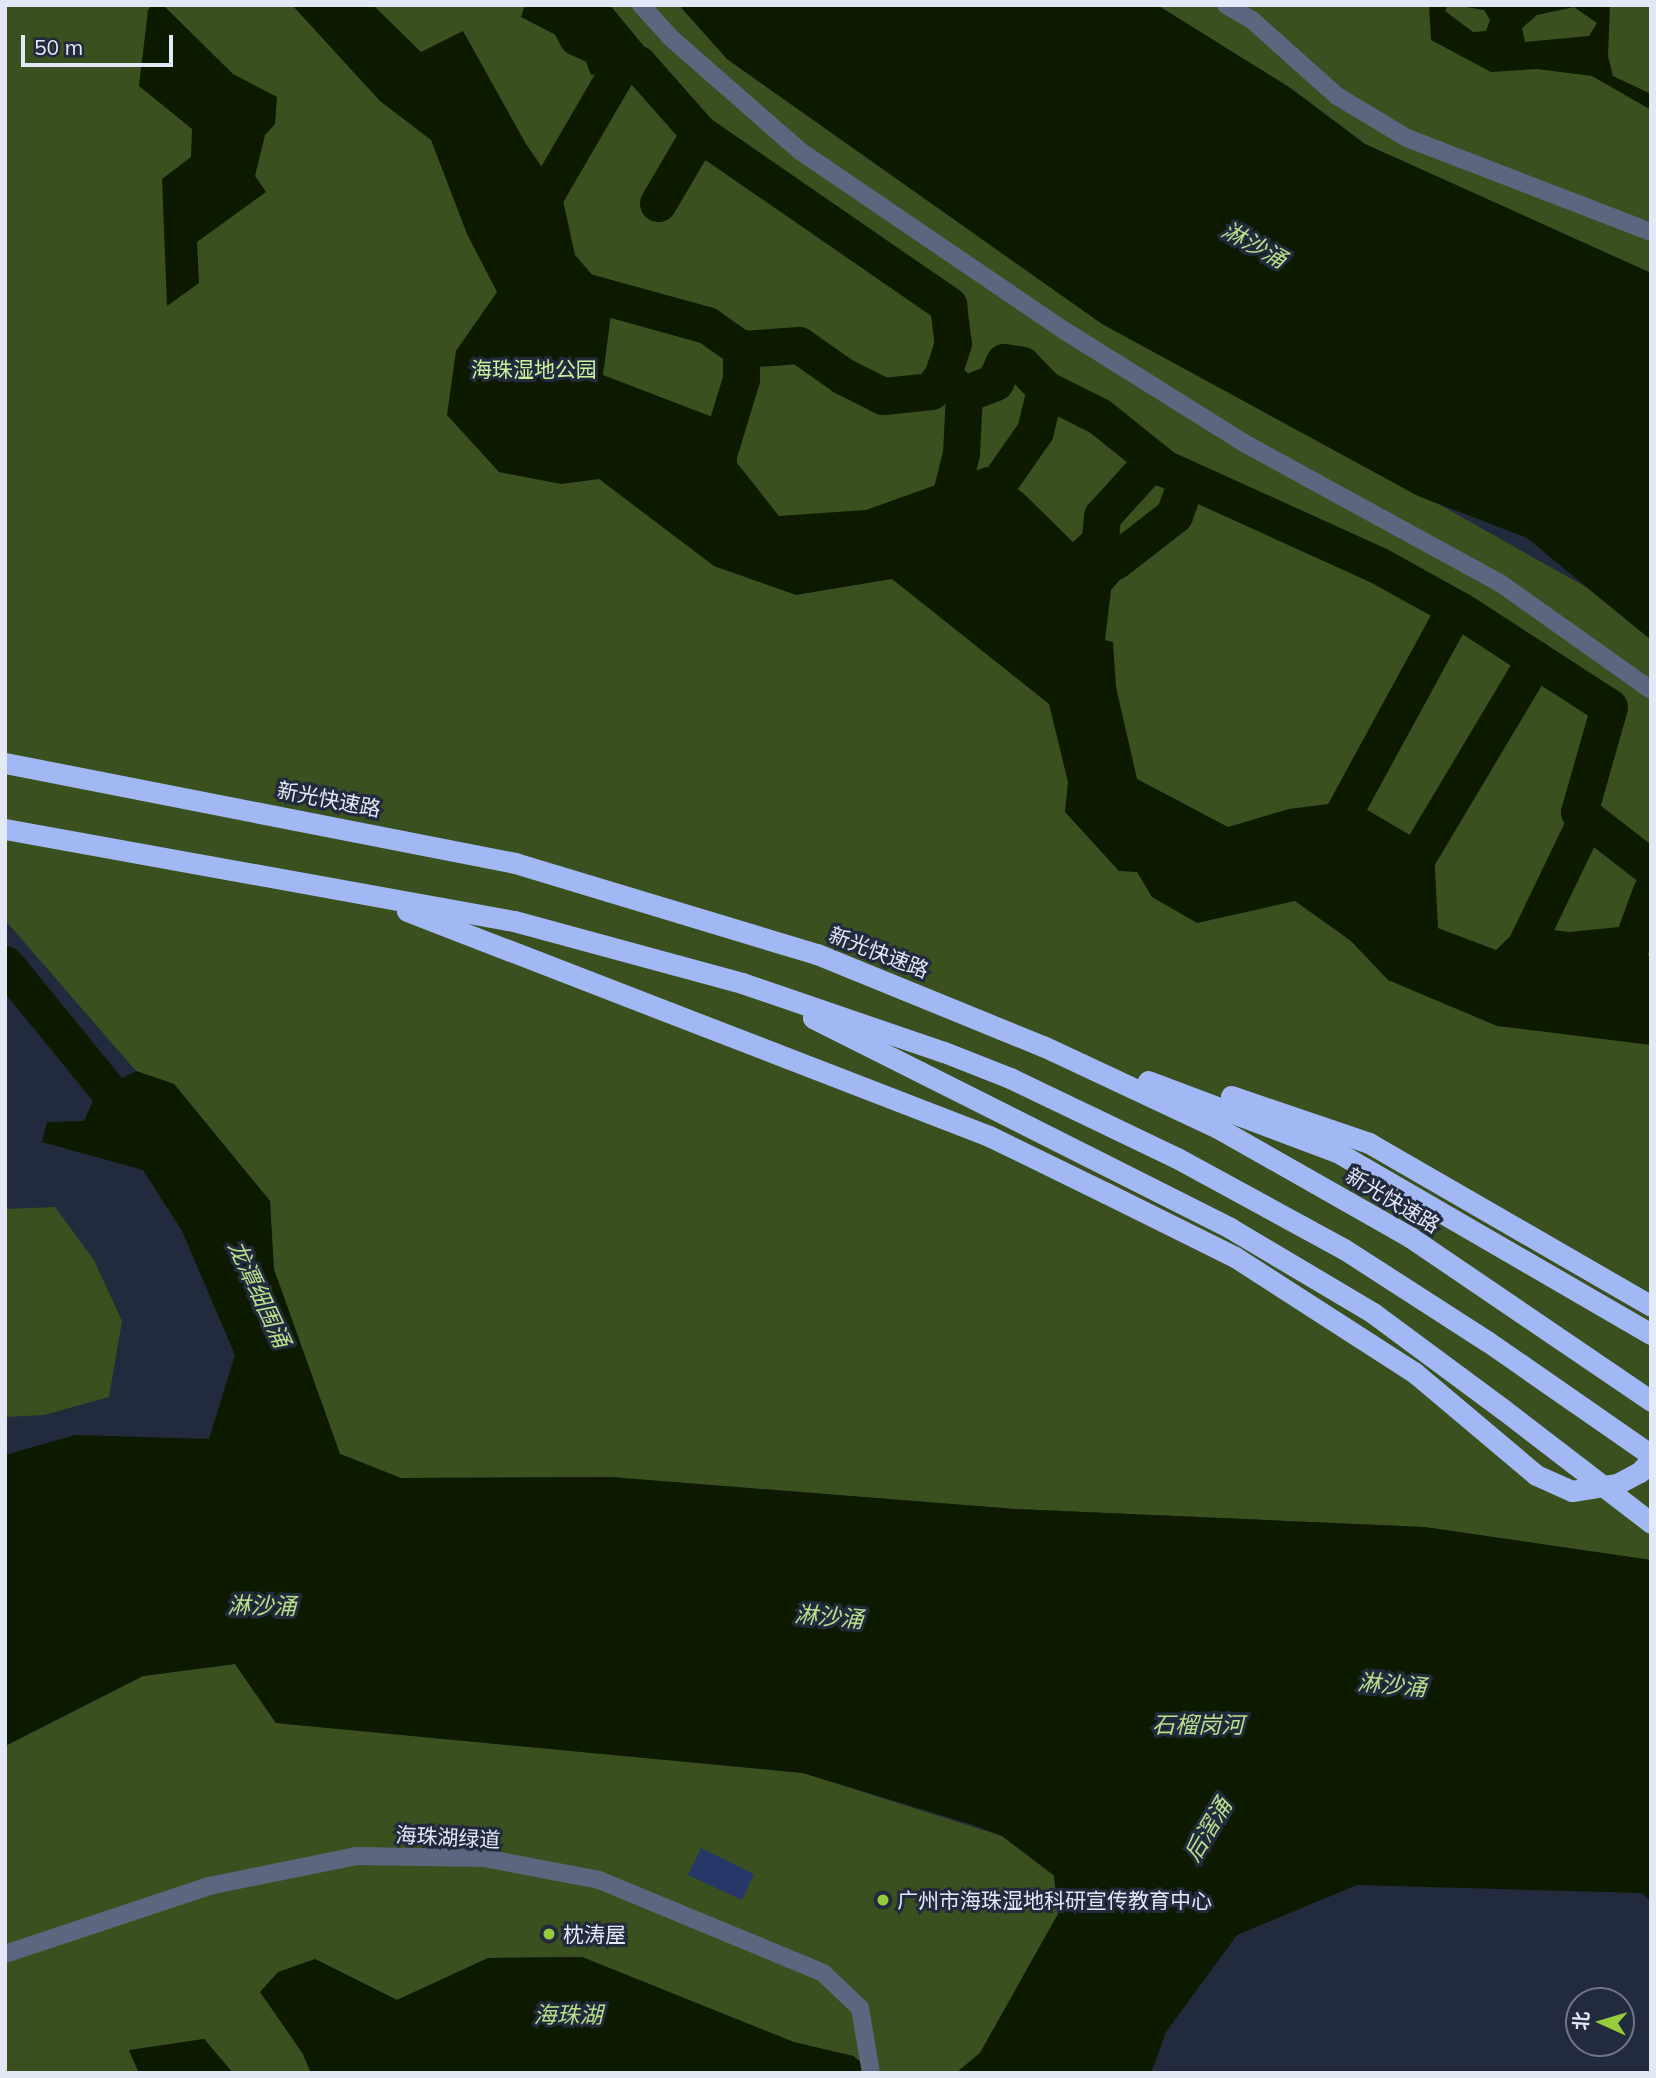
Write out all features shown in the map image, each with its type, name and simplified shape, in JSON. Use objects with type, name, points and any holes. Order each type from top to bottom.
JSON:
[{"type":"highway","name":"新光快速路","points":[[5,763],[409,839],[553,873],[817,954],[1043,1046],[1218,1128],[1320,1185],[1486,1286],[1651,1401]]},
{"type":"highway","points":[[5,829],[356,892],[514,921],[742,983],[1010,1078],[1177,1158],[1344,1249],[1552,1385],[1651,1457],[1640,1472],[1617,1484],[1572,1491],[1536,1475],[1415,1373],[1235,1257],[1094,1187],[976,1130],[356,892]]},
{"type":"highway","points":[[742,983],[1230,1228],[1373,1314],[1651,1523]]},
{"type":"highway","points":[[1043,1046],[1238,1112],[1337,1152],[1651,1334]]},
{"type":"highway","points":[[1043,1046],[1280,1110],[1369,1143],[1651,1306]]},
{"type":"street","points":[[641,5],[671,38],[800,151],[1065,331],[1244,443],[1500,583],[1651,690]]},
{"type":"street","points":[[1226,5],[1252,20],[1337,96],[1407,138],[1651,232]]},
{"type":"street","name":"海珠湖绿道","points":[[5,1954],[209,1886],[356,1856],[484,1858],[599,1880],[823,1973],[860,2008],[872,2065]]},
{"type":"green space","name":"海珠湿地公园","points":[[5,5],[679,5],[727,59],[1040,280],[1586,587],[1651,639],[1651,1560],[1424,1527],[1015,1509],[610,1477],[401,1478],[340,1454],[273,1269],[270,1201],[174,1084],[136,1071],[5,920]]},
{"type":"green space","points":[[1157,5],[1651,5],[1651,273],[1365,144],[1289,87]]},
{"type":"green space","points":[[55,1207],[94,1260],[122,1321],[109,1397],[44,1415],[5,1417],[5,1209]]},
{"type":"green space","points":[[235,1664],[276,1723],[803,1773],[1002,1836],[1054,1876],[1058,1914],[980,2053],[956,2073],[875,2073],[853,2056],[794,2043],[582,1957],[488,1958],[397,2000],[315,1959],[303,2054],[311,2073],[233,2073],[204,2039],[129,2051],[139,2073],[5,2073],[5,1746],[143,1676]]},
{"type":"water","points":[[152,5],[163,5],[233,74],[277,97],[275,124],[265,135],[255,176],[266,192],[197,242],[199,283],[167,306],[162,179],[191,157],[192,129],[139,86],[148,10]]},
{"type":"water","points":[[292,5],[373,5],[421,52],[463,31],[526,144],[562,196],[575,255],[613,299],[603,375],[736,426],[737,463],[779,516],[866,510],[986,467],[1023,493],[1073,542],[1094,523],[1145,551],[1111,590],[1105,640],[1113,642],[1116,687],[1137,779],[1228,827],[1289,809],[1352,801],[1434,849],[1438,928],[1496,950],[1521,926],[1569,932],[1629,926],[1651,959],[1651,1045],[1497,1026],[1388,980],[1351,941],[1295,901],[1197,923],[1152,897],[1137,872],[1119,871],[1065,812],[1068,782],[1049,704],[892,579],[796,595],[714,566],[599,479],[561,484],[499,472],[447,415],[456,351],[497,292],[467,234],[431,140],[380,101]]},
{"type":"water","points":[[525,5],[610,5],[660,66],[591,75],[581,48],[521,17]]},
{"type":"water","name":"淋沙涌","points":[[679,5],[1157,5],[1289,87],[1365,144],[1651,273],[1651,640],[1527,538],[1418,496],[1102,324],[727,59]]},
{"type":"water","points":[[1429,5],[1448,5],[1445,11],[1473,32],[1486,31],[1490,20],[1484,10],[1454,5],[1610,5],[1608,56],[1613,76],[1651,94],[1651,110],[1592,76],[1537,69],[1491,72],[1431,40]],"holes":[[[1574,7],[1597,23],[1589,36],[1525,42],[1522,28],[1537,15]]]},
{"type":"water","name":"石榴岗河","points":[[136,1071],[174,1084],[270,1201],[274,1269],[340,1454],[401,1478],[610,1477],[1015,1509],[1424,1527],[1651,1560],[1651,1902],[1642,1893],[1357,1885],[1237,1935],[1166,2032],[1151,2073],[956,2073],[980,2053],[1058,1914],[1054,1875],[1002,1836],[973,1825],[803,1773],[276,1723],[235,1664],[143,1676],[5,1746],[5,1455],[75,1435],[209,1439],[235,1355],[182,1231],[143,1170],[42,1142],[47,1122],[84,1121],[97,1092]]},
{"type":"water","name":"海珠湖","points":[[582,1957],[794,2042],[853,2056],[875,2073],[311,2073],[303,2054],[260,1992],[278,1972],[315,1959],[397,2000],[488,1958]]},
{"type":"water","points":[[204,2039],[233,2073],[139,2073],[129,2050]]},
{"type":"building","points":[[701,1848],[754,1874],[742,1900],[688,1875]]},
{"type":"waterway","points":[[560,5],[577,37],[638,64],[699,133],[948,305],[953,343],[942,376],[964,394],[995,382],[1004,362],[1022,365],[1045,389],[1099,416],[1164,468],[1378,565],[1461,611],[1609,707],[1579,812],[1651,868]]},
{"type":"waterway","points":[[540,204],[625,58]]},
{"type":"waterway","points":[[658,203],[699,133]]},
{"type":"waterway","points":[[580,290],[707,325],[741,349],[799,345],[843,376],[883,396],[931,391],[942,376]]},
{"type":"waterway","points":[[720,448],[741,379],[741,349]]},
{"type":"waterway","points":[[984,504],[1035,431],[1045,389]]},
{"type":"waterway","points":[[948,506],[961,453],[964,394]]},
{"type":"waterway","points":[[1097,572],[1102,516],[1153,460]]},
{"type":"waterway","points":[[1115,561],[1174,515],[1187,480]]},
{"type":"waterway","points":[[1344,812],[1455,608]]},
{"type":"waterway","points":[[1416,859],[1535,659]]},
{"type":"waterway","points":[[1520,957],[1587,818]]},
{"type":"waterway","points":[[1626,959],[1651,891]]},
{"type":"waterway","name":"龙潭细围涌","points":[[5,964],[137,1126]]},
{"type":"place","name":"广州市海珠湿地科研宣传教育中心","points":[[883,1900]]},
{"type":"place","name":"枕涛屋","points":[[549,1934]]},
{"type":"water label","name":"后滘涌","points":[[1208,1830]]}]
